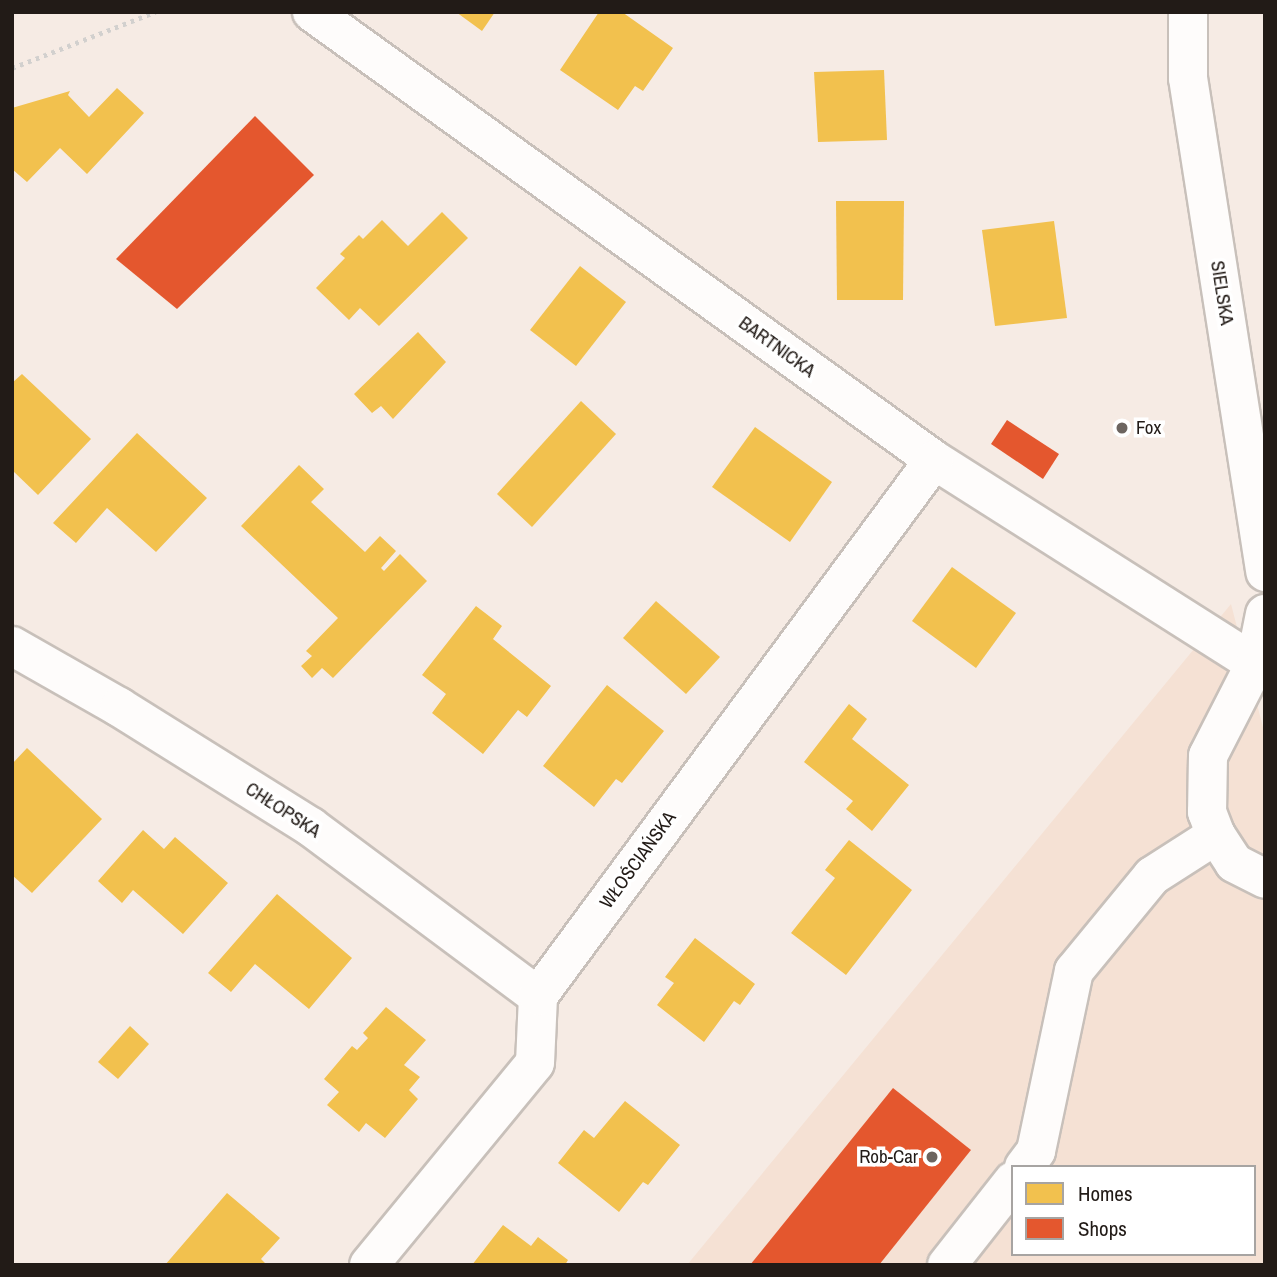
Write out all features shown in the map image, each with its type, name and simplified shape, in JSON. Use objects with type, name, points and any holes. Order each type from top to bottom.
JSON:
[{"type":"street","name":"BARTNICKA","points":[[312,12],[934,460],[1255,664]]},
{"type":"street","name":"SIELSKA","points":[[1188,12],[1188,78],[1265,572]]},
{"type":"street","name":"WŁOŚCIAŃSKA","points":[[538,996],[934,460]]},
{"type":"street","points":[[1265,614],[1255,664],[1208,756],[1207,812],[1216,835],[1234,863],[1265,879]]},
{"type":"street","name":"CHŁOPSKA","points":[[12,646],[119,707],[311,827],[538,996]]},
{"type":"street","points":[[1026,1165],[1036,1151],[1074,971],[1152,876],[1216,835]]},
{"type":"street","points":[[369,1265],[536,1063],[538,996]]},
{"type":"street","points":[[947,1265],[1011,1184]]},
{"type":"path","points":[[12,68],[155,12]]},
{"type":"shaded area","points":[[1231,604],[1265,735],[1265,1265],[687,1265]]},
{"type":"building: Homes","points":[[456,12],[495,12],[482,31]]},
{"type":"building: Homes","points":[[599,12],[622,12],[673,48],[643,91],[635,86],[618,110],[560,70]]},
{"type":"building: Homes","points":[[884,70],[887,140],[818,142],[814,72]]},
{"type":"building: Homes","points":[[117,88],[144,113],[87,174],[60,148],[27,182],[12,169],[12,108],[70,91],[68,95],[89,117]]},
{"type":"building: Homes","points":[[836,201],[904,201],[903,300],[837,300]]},
{"type":"building: Homes","points":[[442,212],[468,238],[379,326],[360,308],[349,320],[316,288],[345,258],[340,254],[359,235],[363,239],[382,220],[408,246]]},
{"type":"building: Homes","points":[[1054,221],[1067,318],[995,326],[982,230]]},
{"type":"building: Homes","points":[[580,266],[626,302],[576,366],[530,330]]},
{"type":"building: Homes","points":[[418,332],[446,362],[393,419],[381,406],[372,413],[354,394]]},
{"type":"building: Homes","points":[[22,374],[91,439],[38,495],[12,470],[12,383]]},
{"type":"building: Homes","points":[[581,401],[616,434],[532,527],[497,494]]},
{"type":"building: Homes","points":[[755,427],[832,482],[790,542],[712,487]]},
{"type":"building: Homes","points":[[137,433],[207,498],[156,552],[107,508],[76,543],[53,523]]},
{"type":"building: Homes","points":[[299,465],[324,489],[311,502],[365,552],[380,536],[396,551],[381,568],[384,571],[400,554],[427,581],[333,678],[322,668],[312,678],[301,666],[312,656],[306,651],[338,618],[241,526]]},
{"type":"building: Homes","points":[[952,567],[1016,613],[976,668],[912,621]]},
{"type":"building: Homes","points":[[656,601],[720,657],[686,694],[623,638]]},
{"type":"building: Homes","points":[[476,606],[502,626],[493,639],[551,686],[527,717],[518,710],[483,754],[432,713],[446,694],[422,675]]},
{"type":"building: Homes","points":[[607,685],[664,731],[622,783],[616,779],[594,807],[543,766]]},
{"type":"building: Homes","points":[[849,704],[867,719],[852,739],[909,785],[872,831],[846,809],[853,801],[804,762]]},
{"type":"building: Homes","points":[[27,748],[102,819],[32,893],[12,875],[12,764]]},
{"type":"building: Homes","points":[[143,830],[164,849],[175,837],[228,883],[183,934],[133,890],[122,903],[98,881]]},
{"type":"building: Homes","points":[[849,840],[912,890],[846,975],[791,933],[835,878],[825,870]]},
{"type":"building: Homes","points":[[277,894],[352,958],[309,1009],[255,964],[231,992],[208,973]]},
{"type":"building: Homes","points":[[695,938],[755,984],[740,1005],[734,1001],[704,1042],[657,1005],[674,983],[665,977]]},
{"type":"building: Homes","points":[[386,1007],[426,1040],[404,1065],[420,1077],[409,1090],[418,1099],[385,1138],[366,1123],[359,1132],[327,1105],[339,1092],[324,1079],[352,1046],[357,1050],[368,1038],[363,1033]]},
{"type":"building: Homes","points":[[130,1026],[149,1044],[118,1079],[98,1062]]},
{"type":"building: Homes","points":[[625,1101],[680,1145],[648,1185],[643,1182],[619,1212],[558,1163],[584,1130],[594,1138]]},
{"type":"building: Homes","points":[[227,1193],[280,1238],[261,1259],[267,1265],[165,1265]]},
{"type":"building: Homes","points":[[503,1225],[531,1246],[538,1237],[568,1260],[565,1265],[472,1265]]},
{"type":"building: Shops","points":[[255,116],[314,175],[177,309],[116,259]]},
{"type":"building: Shops","points":[[1007,420],[1059,454],[1043,479],[991,444]]},
{"type":"building: Shops","points":[[893,1088],[971,1150],[879,1265],[750,1265]]},
{"type":"place","name":"Fox","points":[[1122,428]]},
{"type":"place","name":"Rob-Car","points":[[932,1157]]}]
